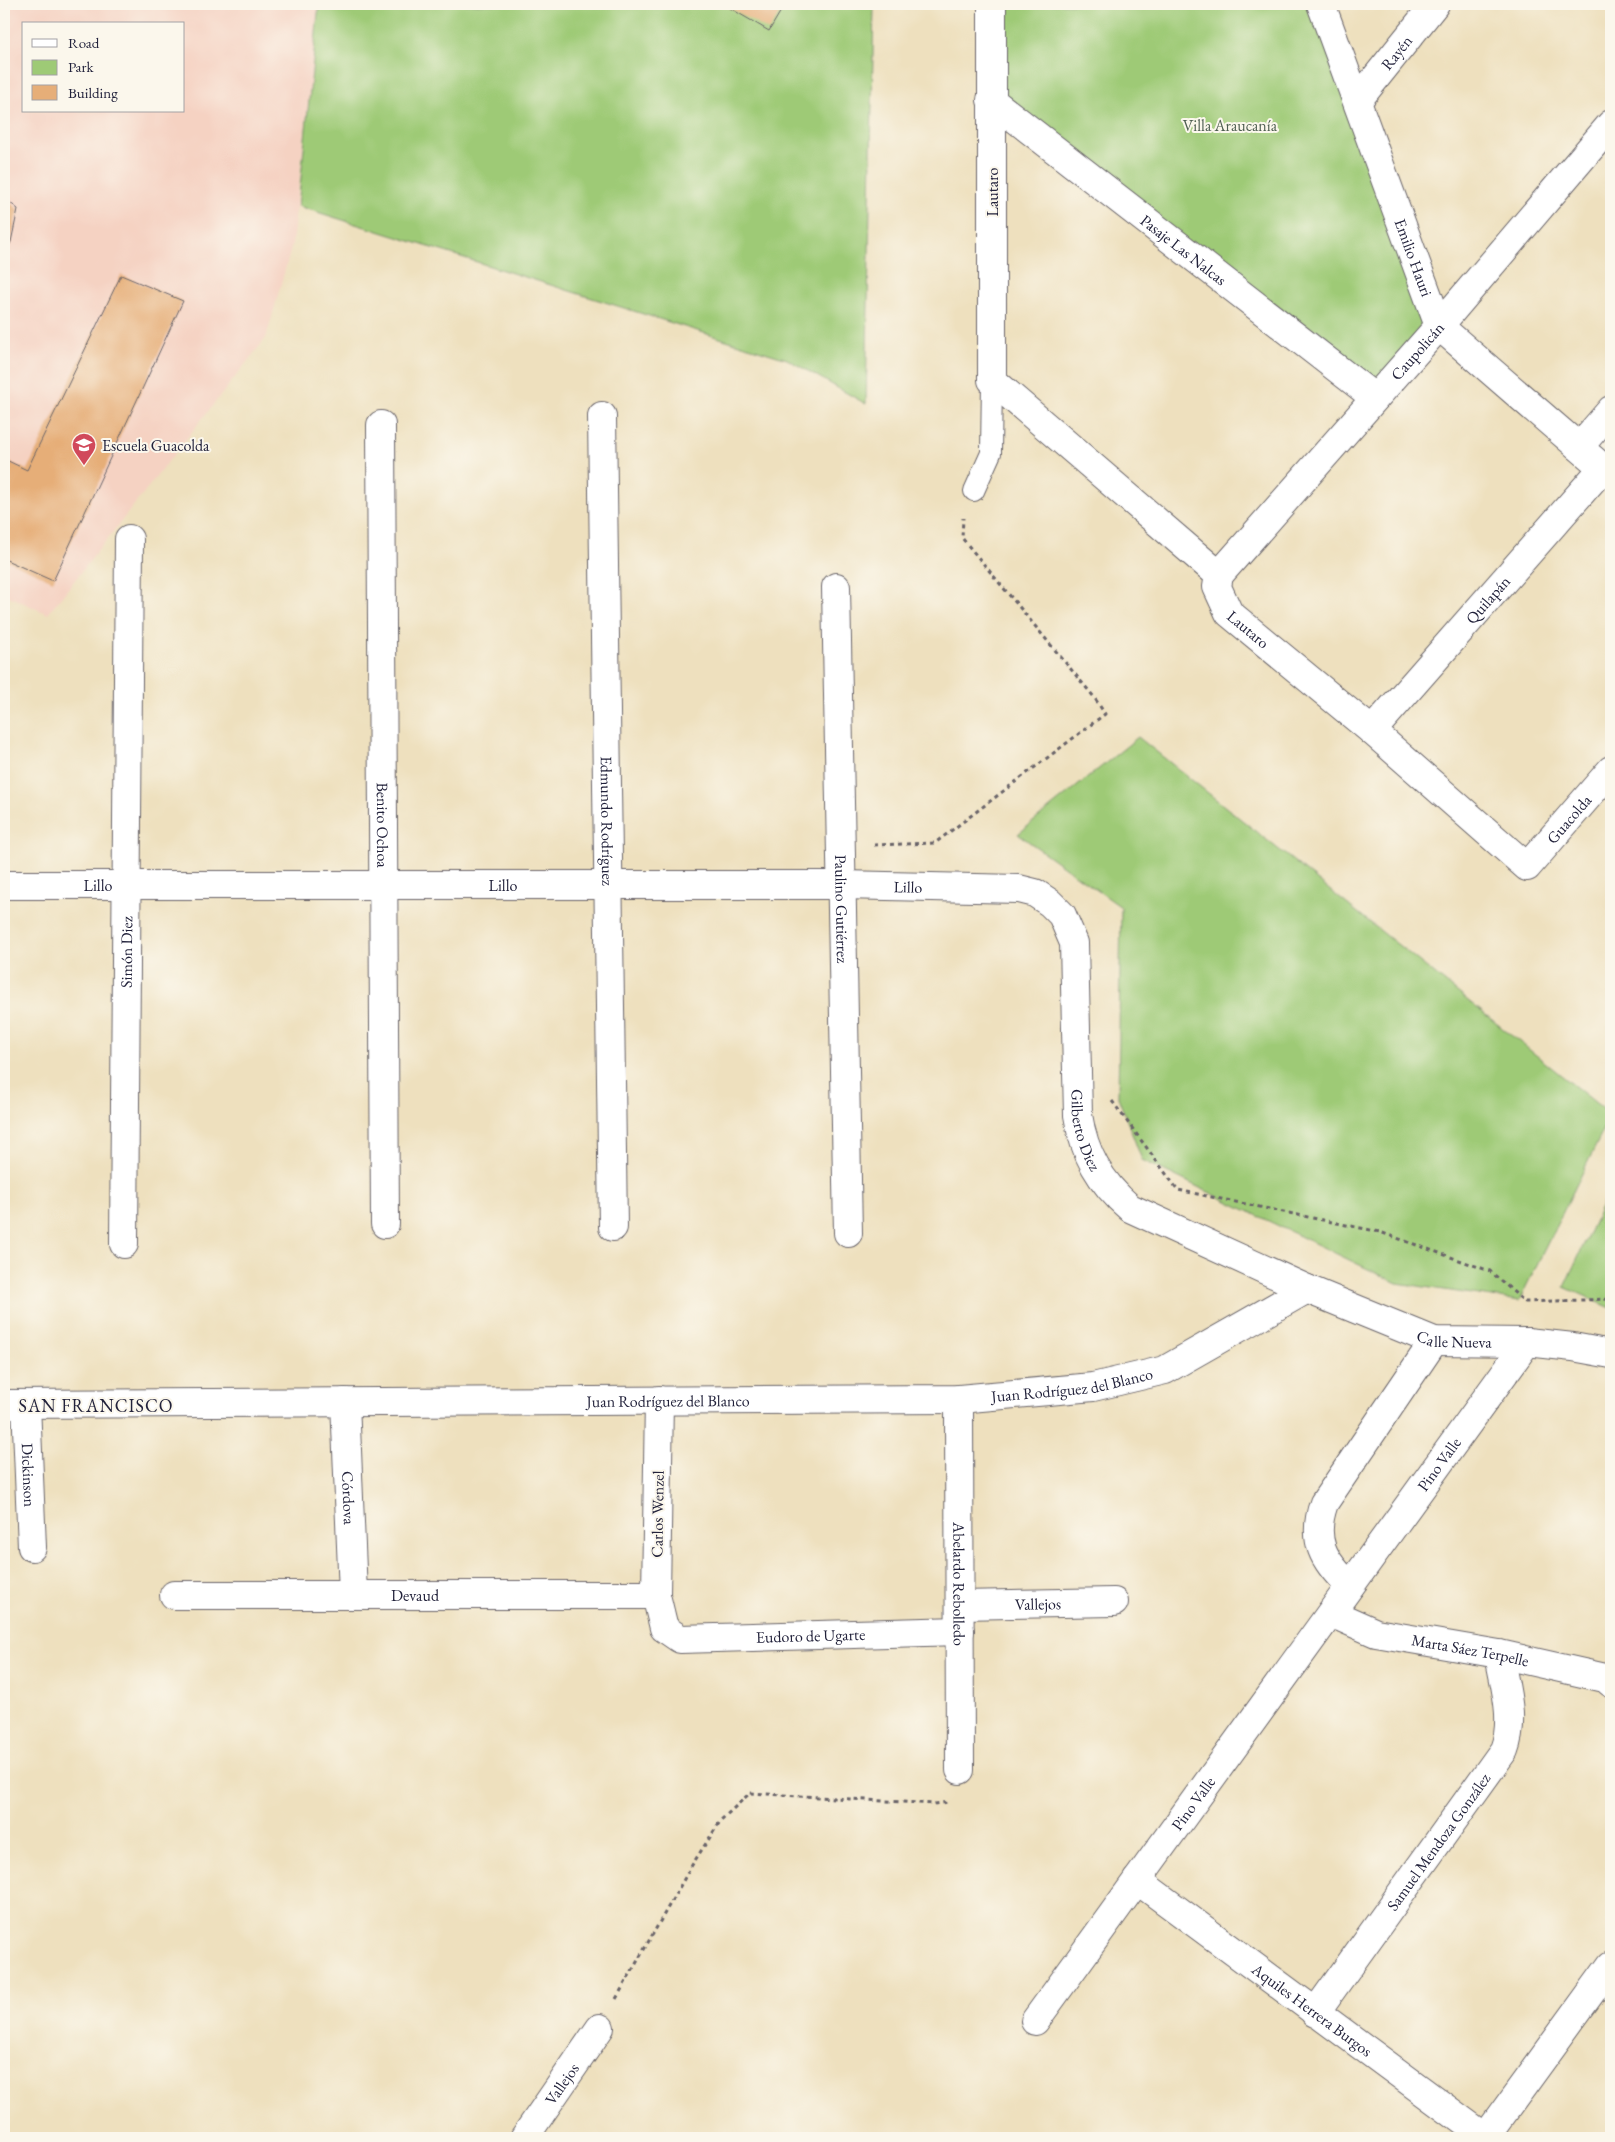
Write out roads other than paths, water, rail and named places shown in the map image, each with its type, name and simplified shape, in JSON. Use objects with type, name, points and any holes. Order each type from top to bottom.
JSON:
[{"type":"street","name":"Lautaro","points":[[992,4],[992,380]]},
{"type":"street","name":"Emilio Hauri","points":[[1321,4],[1358,100],[1439,326],[1607,472]]},
{"type":"street","name":"Rayén","points":[[1358,100],[1435,4]]},
{"type":"street","name":"Pasaje Las Nalcas","points":[[991,100],[1375,398]]},
{"type":"street","name":"Caupolicán","points":[[1219,575],[1439,326],[1611,124]]},
{"type":"street","points":[[992,380],[1219,575]]},
{"type":"street","points":[[1579,447],[1611,410]]},
{"type":"street","name":"Edmundo Rodríguez","points":[[602,416],[613,1227]]},
{"type":"street","name":"Benito Ochoa","points":[[381,425],[384,1224]]},
{"type":"street","name":"Quilapán","points":[[1372,732],[1607,472]]},
{"type":"street","name":"Simón Diez","points":[[124,1244],[129,539]]},
{"type":"street","name":"Lautaro","points":[[1219,575],[1217,587],[1229,613],[1372,732],[1526,867]]},
{"type":"street","name":"Paulino Gutiérrez","points":[[836,587],[848,1233]]},
{"type":"street","name":"Guacolda","points":[[1526,867],[1611,770]]},
{"type":"street","name":"Lillo","points":[[4,885],[842,885],[1002,888]]},
{"type":"street","name":"Gilberto Diez","points":[[1002,888],[1019,889],[1035,893],[1050,903],[1062,915],[1072,936],[1075,958],[1078,1115],[1081,1135],[1097,1172],[1112,1192],[1130,1208],[1307,1289]]},
{"type":"street","name":"Calle Nueva","points":[[1307,1289],[1434,1341],[1527,1342],[1573,1347],[1611,1354]]},
{"type":"street","name":"Juan Rodríguez del Blanco","points":[[15,1404],[959,1399],[1093,1387],[1165,1370],[1307,1289]]},
{"type":"street","points":[[1350,1586],[1332,1570],[1317,1534],[1324,1503],[1434,1341]]},
{"type":"street","name":"Pino Valle","points":[[1035,2021],[1527,1342]]},
{"type":"street","name":"Abelardo Rebolledo","points":[[959,1399],[960,1770]]},
{"type":"street","name":"Carlos Wenzel","points":[[659,1400],[656,1595],[664,1628]]},
{"type":"street","name":"Córdova","points":[[345,1402],[353,1594]]},
{"type":"street","name":"Dickinson","points":[[15,1404],[32,1548]]},
{"type":"street","name":"Devaud","points":[[174,1595],[656,1595]]},
{"type":"street","name":"Vallejos","points":[[960,1618],[1114,1602]]},
{"type":"street","name":"Marta Sáez Terpelle","points":[[1331,1613],[1376,1633],[1499,1654],[1605,1678],[1611,1683]]},
{"type":"street","name":"Eudoro de Ugarte","points":[[664,1628],[680,1639],[960,1618]]},
{"type":"street","name":"Samuel Mendoza González","points":[[1315,2013],[1504,1750],[1508,1739],[1510,1718],[1499,1654]]},
{"type":"street","name":"Aquiles Herrera Burgos","points":[[1137,1880],[1486,2138]]},
{"type":"street","points":[[1486,2138],[1611,1965]]},
{"type":"street","name":"Vallejos","points":[[524,2138],[600,2028]]},
{"type":"lane","name":"Lautaro","points":[[974,491],[991,454],[992,380]]},
{"type":"place","name":"Escuela Guacolda","points":[[84,466]]},
{"type":"district","name":"SAN FRANCISCO","points":[[96,1406]]},
{"type":"park label","name":"Villa Araucanía","points":[[1230,125]]}]
